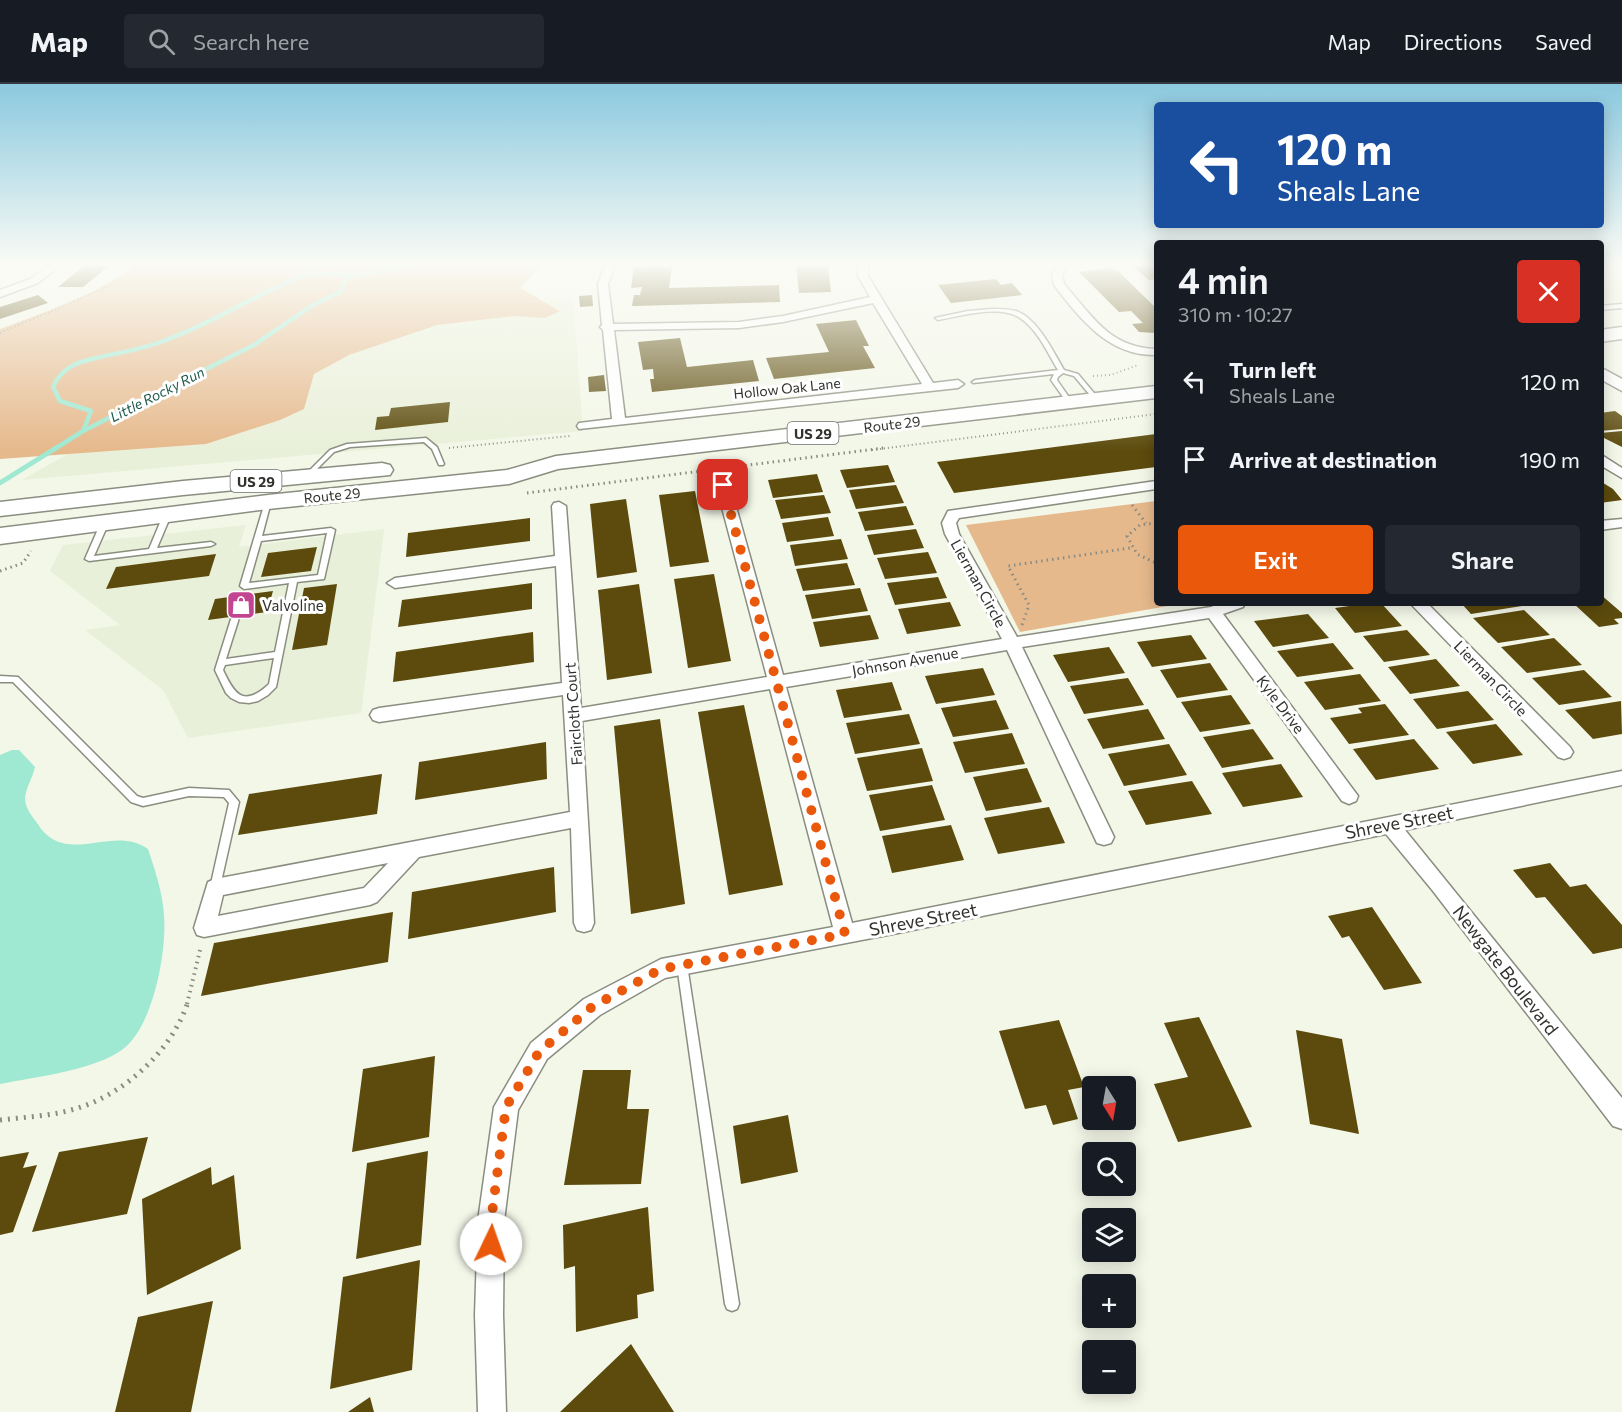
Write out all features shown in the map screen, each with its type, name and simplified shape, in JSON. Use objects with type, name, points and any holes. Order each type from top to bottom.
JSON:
[{"type":"main road","points":[[1604,335],[1622,333]]},
{"type":"main road","name":"Route 29","points":[[0,537],[268,502],[509,477],[556,463],[1154,392]]},
{"type":"main road","name":"Route 29","points":[[0,509],[183,488],[512,458],[556,463]]},
{"type":"street","points":[[606,327],[619,422]]},
{"type":"street","points":[[892,327],[929,387]]},
{"type":"street","points":[[1098,327],[1115,345],[1140,354],[1154,352]]},
{"type":"street","points":[[1604,375],[1622,386]]},
{"type":"street","name":"Hollow Oak Lane","points":[[583,426],[958,384]]},
{"type":"street","points":[[1604,461],[1622,474]]},
{"type":"street","points":[[723,485],[845,934]]},
{"type":"street","name":"Lierman Circle","points":[[1104,837],[1018,642],[952,534],[949,523],[953,514],[1154,485]]},
{"type":"street","name":"Faircloth Court","points":[[559,506],[580,818],[584,923]]},
{"type":"street","points":[[1604,525],[1622,523]]},
{"type":"street","points":[[395,583],[563,560]]},
{"type":"street","name":"Johnson Avenue","points":[[572,716],[1213,612],[1229,606]]},
{"type":"street","name":"Lierman Circle","points":[[1421,606],[1563,753]]},
{"type":"street","name":"Kyle Drive","points":[[1213,612],[1348,796]]},
{"type":"street","points":[[379,715],[571,688]]},
{"type":"street","name":"Shreve Street","points":[[492,1412],[489,1315],[491,1221],[506,1107],[539,1052],[592,1007],[661,969],[1622,778]]},
{"type":"street","points":[[414,849],[370,896],[204,927],[215,888],[414,849],[580,818]]},
{"type":"street","name":"Newgate Boulevard","points":[[1389,824],[1440,885],[1622,1117]]},
{"type":"lane","points":[[1032,327],[1052,352],[1062,370]]},
{"type":"lane","points":[[1062,370],[1054,380],[1070,403]]},
{"type":"lane","points":[[975,382],[1062,370],[1076,375],[1097,400]]},
{"type":"lane","points":[[258,539],[332,530],[321,577],[243,591],[268,502]]},
{"type":"lane","points":[[152,551],[167,515]]},
{"type":"lane","points":[[105,522],[89,559],[211,544]]},
{"type":"lane","points":[[235,618],[219,670],[232,695],[239,700],[254,699],[266,693],[273,685],[293,581]]},
{"type":"lane","points":[[221,663],[278,651]]},
{"type":"lane","points":[[0,679],[15,679],[134,799],[143,802],[189,792],[226,793],[234,802],[215,888]]},
{"type":"lane","points":[[682,965],[732,1304]]},
{"type":"path","points":[[0,333],[14,327]]},
{"type":"path","points":[[517,494],[1154,414]]},
{"type":"path","points":[[1131,504],[1146,523]]},
{"type":"path","points":[[1154,523],[1133,527],[1127,536],[1130,548],[1141,558],[1154,562]]},
{"type":"path","points":[[1018,642],[1029,605],[1008,566],[1130,548]]},
{"type":"path","points":[[0,1120],[68,1111],[90,1104],[133,1078],[166,1043],[186,1009],[204,927]]},
{"type":"shaded area","points":[[5,327],[431,327],[349,355],[314,374],[304,409],[280,420],[206,444],[0,459],[0,329]]},
{"type":"shaded area","points":[[290,327],[575,327],[583,431],[22,480]]},
{"type":"shaded area","points":[[1154,501],[1154,606],[1168,606],[1020,632],[966,525]]},
{"type":"shaded area","points":[[246,525],[239,547],[384,529],[361,713],[188,738],[163,690],[85,630],[120,625],[50,571],[63,545]]},
{"type":"water","points":[[19,750],[35,767],[25,802],[31,815],[49,836],[62,843],[75,845],[120,840],[134,842],[148,849],[162,899],[164,931],[160,968],[150,1006],[142,1024],[123,1049],[81,1067],[0,1084],[0,755]]},
{"type":"building","points":[[817,327],[859,327],[869,346],[863,346],[875,368],[774,379],[766,358],[829,352]]},
{"type":"building","points":[[1135,327],[1154,327],[1154,333],[1139,332]]},
{"type":"building","points":[[680,338],[687,367],[753,360],[759,381],[652,392],[650,379],[654,379],[653,369],[643,370],[638,342]]},
{"type":"building","points":[[604,375],[606,391],[589,392],[588,377]]},
{"type":"building","points":[[450,402],[448,422],[375,430],[377,417],[389,416],[391,408]]},
{"type":"building","points":[[1615,411],[1622,416],[1622,429],[1604,431],[1604,412]]},
{"type":"building","points":[[1622,431],[1622,447],[1604,438],[1604,433]]},
{"type":"building","points":[[1154,434],[1154,467],[954,493],[937,462]]},
{"type":"building","points":[[888,465],[895,482],[847,488],[840,470]]},
{"type":"building","points":[[817,474],[823,492],[773,498],[768,480]]},
{"type":"building","points":[[1604,483],[1613,489],[1622,500],[1604,502]]},
{"type":"building","points":[[896,485],[904,503],[856,509],[849,490]]},
{"type":"building","points":[[695,491],[709,562],[670,567],[659,495]]},
{"type":"building","points":[[824,495],[831,513],[781,519],[775,500]]},
{"type":"building","points":[[626,499],[637,572],[597,578],[590,504]]},
{"type":"building","points":[[906,506],[914,525],[865,531],[858,512]]},
{"type":"building","points":[[828,517],[834,536],[787,542],[782,523]]},
{"type":"building","points":[[530,518],[530,541],[406,557],[408,533]]},
{"type":"building","points":[[916,529],[924,548],[874,555],[867,535]]},
{"type":"building","points":[[841,539],[848,559],[795,566],[790,545]]},
{"type":"building","points":[[317,547],[311,571],[261,577],[268,553]]},
{"type":"building","points":[[928,552],[937,573],[885,579],[877,558]]},
{"type":"building","points":[[216,554],[209,576],[106,589],[116,567]]},
{"type":"building","points":[[847,563],[855,585],[803,591],[796,569]]},
{"type":"building","points":[[714,574],[731,661],[688,668],[674,579]]},
{"type":"building","points":[[938,577],[947,598],[895,605],[887,583]]},
{"type":"building","points":[[532,583],[532,609],[398,627],[402,600]]},
{"type":"building","points":[[337,584],[327,645],[292,650],[304,588]]},
{"type":"building","points":[[639,584],[652,673],[607,680],[598,590]]},
{"type":"building","points":[[860,588],[868,611],[812,619],[805,595]]},
{"type":"building","name":"Valvoline","points":[[273,591],[267,612],[208,620],[215,599]]},
{"type":"building","points":[[1604,597],[1622,613],[1622,618],[1614,619],[1619,624],[1599,627],[1576,606],[1604,606]]},
{"type":"building","points":[[950,602],[961,626],[907,634],[898,609]]},
{"type":"building","points":[[1384,606],[1402,626],[1355,633],[1335,608]]},
{"type":"building","points":[[1464,606],[1522,606],[1471,614]]},
{"type":"building","points":[[1524,610],[1550,635],[1498,643],[1473,618]]},
{"type":"building","points":[[1308,614],[1329,638],[1273,647],[1254,621]]},
{"type":"building","points":[[870,615],[879,639],[820,647],[813,622]]},
{"type":"building","points":[[1407,630],[1430,655],[1384,662],[1363,636]]},
{"type":"building","points":[[533,632],[534,662],[393,682],[396,652]]},
{"type":"building","points":[[1191,635],[1207,659],[1152,667],[1137,642]]},
{"type":"building","points":[[1554,638],[1582,665],[1527,673],[1501,647]]},
{"type":"building","points":[[1333,643],[1354,669],[1297,677],[1277,651]]},
{"type":"building","points":[[1109,647],[1125,673],[1068,682],[1053,655]]},
{"type":"building","points":[[1436,659],[1460,686],[1410,694],[1388,667]]},
{"type":"building","points":[[1210,663],[1228,690],[1177,698],[1160,670]]},
{"type":"building","points":[[983,668],[995,695],[936,704],[925,676]]},
{"type":"building","points":[[1584,670],[1612,697],[1559,705],[1532,678]]},
{"type":"building","points":[[1360,674],[1381,701],[1325,710],[1304,682]]},
{"type":"building","points":[[1128,678],[1144,705],[1084,714],[1070,686]]},
{"type":"building","points":[[892,682],[902,710],[844,718],[836,690]]},
{"type":"building","points":[[1468,691],[1494,720],[1437,729],[1413,699]]},
{"type":"building","points":[[1231,695],[1251,724],[1200,732],[1181,702]]},
{"type":"building","points":[[996,700],[1009,729],[953,737],[941,708]]},
{"type":"building","points":[[1621,701],[1622,734],[1593,739],[1565,710]]},
{"type":"building","points":[[1385,704],[1409,735],[1349,744],[1330,718],[1362,713],[1358,708]]},
{"type":"building","points":[[744,705],[783,885],[729,895],[698,712]]},
{"type":"building","points":[[1148,709],[1165,739],[1103,749],[1087,719]]},
{"type":"building","points":[[909,714],[920,744],[855,754],[846,723]]},
{"type":"building","points":[[660,719],[685,904],[631,914],[614,726]]},
{"type":"building","points":[[1496,724],[1523,755],[1473,764],[1446,732]]},
{"type":"building","points":[[1253,729],[1274,759],[1222,768],[1203,737]]},
{"type":"building","points":[[1012,733],[1025,764],[965,773],[953,742]]},
{"type":"building","points":[[1414,739],[1439,769],[1376,780],[1353,749]]},
{"type":"building","points":[[546,742],[547,779],[415,800],[419,762]]},
{"type":"building","points":[[1169,744],[1187,775],[1124,786],[1108,754]]},
{"type":"building","points":[[922,748],[933,781],[867,791],[857,758]]},
{"type":"building","points":[[1281,764],[1303,797],[1243,807],[1222,773]]},
{"type":"building","points":[[1027,768],[1042,802],[986,811],[973,777]]},
{"type":"building","points":[[382,774],[377,814],[238,835],[249,794]]},
{"type":"building","points":[[1192,781],[1212,814],[1146,825],[1128,791]]},
{"type":"building","points":[[932,785],[945,820],[880,831],[869,795]]},
{"type":"building","points":[[1049,807],[1065,843],[998,854],[984,818]]},
{"type":"building","points":[[951,825],[964,860],[892,873],[882,836]]},
{"type":"building","points":[[1550,863],[1570,887],[1586,884],[1622,925],[1622,948],[1593,954],[1545,897],[1536,898],[1513,870]]},
{"type":"building","points":[[554,867],[556,912],[408,939],[412,892]]},
{"type":"building","points":[[1372,907],[1422,983],[1384,990],[1349,936],[1342,938],[1328,916]]},
{"type":"building","points":[[393,912],[388,962],[201,996],[214,943]]},
{"type":"building","points":[[1199,1017],[1252,1127],[1178,1142],[1154,1084],[1188,1077],[1164,1023]]},
{"type":"building","points":[[1059,1020],[1082,1082],[1082,1087],[1068,1090],[1078,1119],[1053,1125],[1046,1105],[1025,1109],[999,1031]]},
{"type":"building","points":[[1296,1030],[1342,1039],[1359,1134],[1310,1124]]},
{"type":"building","points":[[435,1056],[429,1137],[352,1152],[363,1069]]},
{"type":"building","points":[[583,1070],[631,1070],[627,1109],[649,1109],[641,1184],[564,1185]]},
{"type":"building","points":[[788,1115],[798,1172],[741,1184],[733,1126]]},
{"type":"building","points":[[148,1137],[127,1214],[32,1232],[59,1152]]},
{"type":"building","points":[[428,1151],[421,1245],[356,1259],[367,1163]]},
{"type":"building","points":[[29,1152],[23,1168],[37,1165],[13,1232],[0,1235],[0,1157]]},
{"type":"building","points":[[211,1167],[212,1185],[234,1175],[241,1249],[147,1295],[142,1199]]},
{"type":"building","points":[[648,1207],[654,1291],[637,1295],[638,1318],[576,1332],[575,1266],[564,1269],[563,1225]]},
{"type":"building","points":[[420,1260],[412,1370],[330,1389],[343,1277]]},
{"type":"building","points":[[213,1301],[191,1412],[115,1412],[138,1317]]},
{"type":"building","points":[[631,1344],[674,1412],[560,1412]]},
{"type":"building","points":[[370,1397],[374,1412],[348,1412]]},
{"type":"waterway","points":[[83,431],[91,411],[60,401],[53,387],[60,375],[76,364],[135,350],[196,327]]},
{"type":"waterway","name":"Little Rocky Run","points":[[83,431],[254,345],[281,327]]},
{"type":"waterway","name":"Little Rocky Run","points":[[53,450],[83,431]]},
{"type":"waterway","name":"Little Rocky Run","points":[[0,483],[56,448]]},
{"type":"place","name":"Valvoline","points":[[241,605]]},
{"type":"route","points":[[491,1244],[491,1221],[506,1107],[539,1052],[592,1007],[661,969],[845,934],[723,485]]}]
